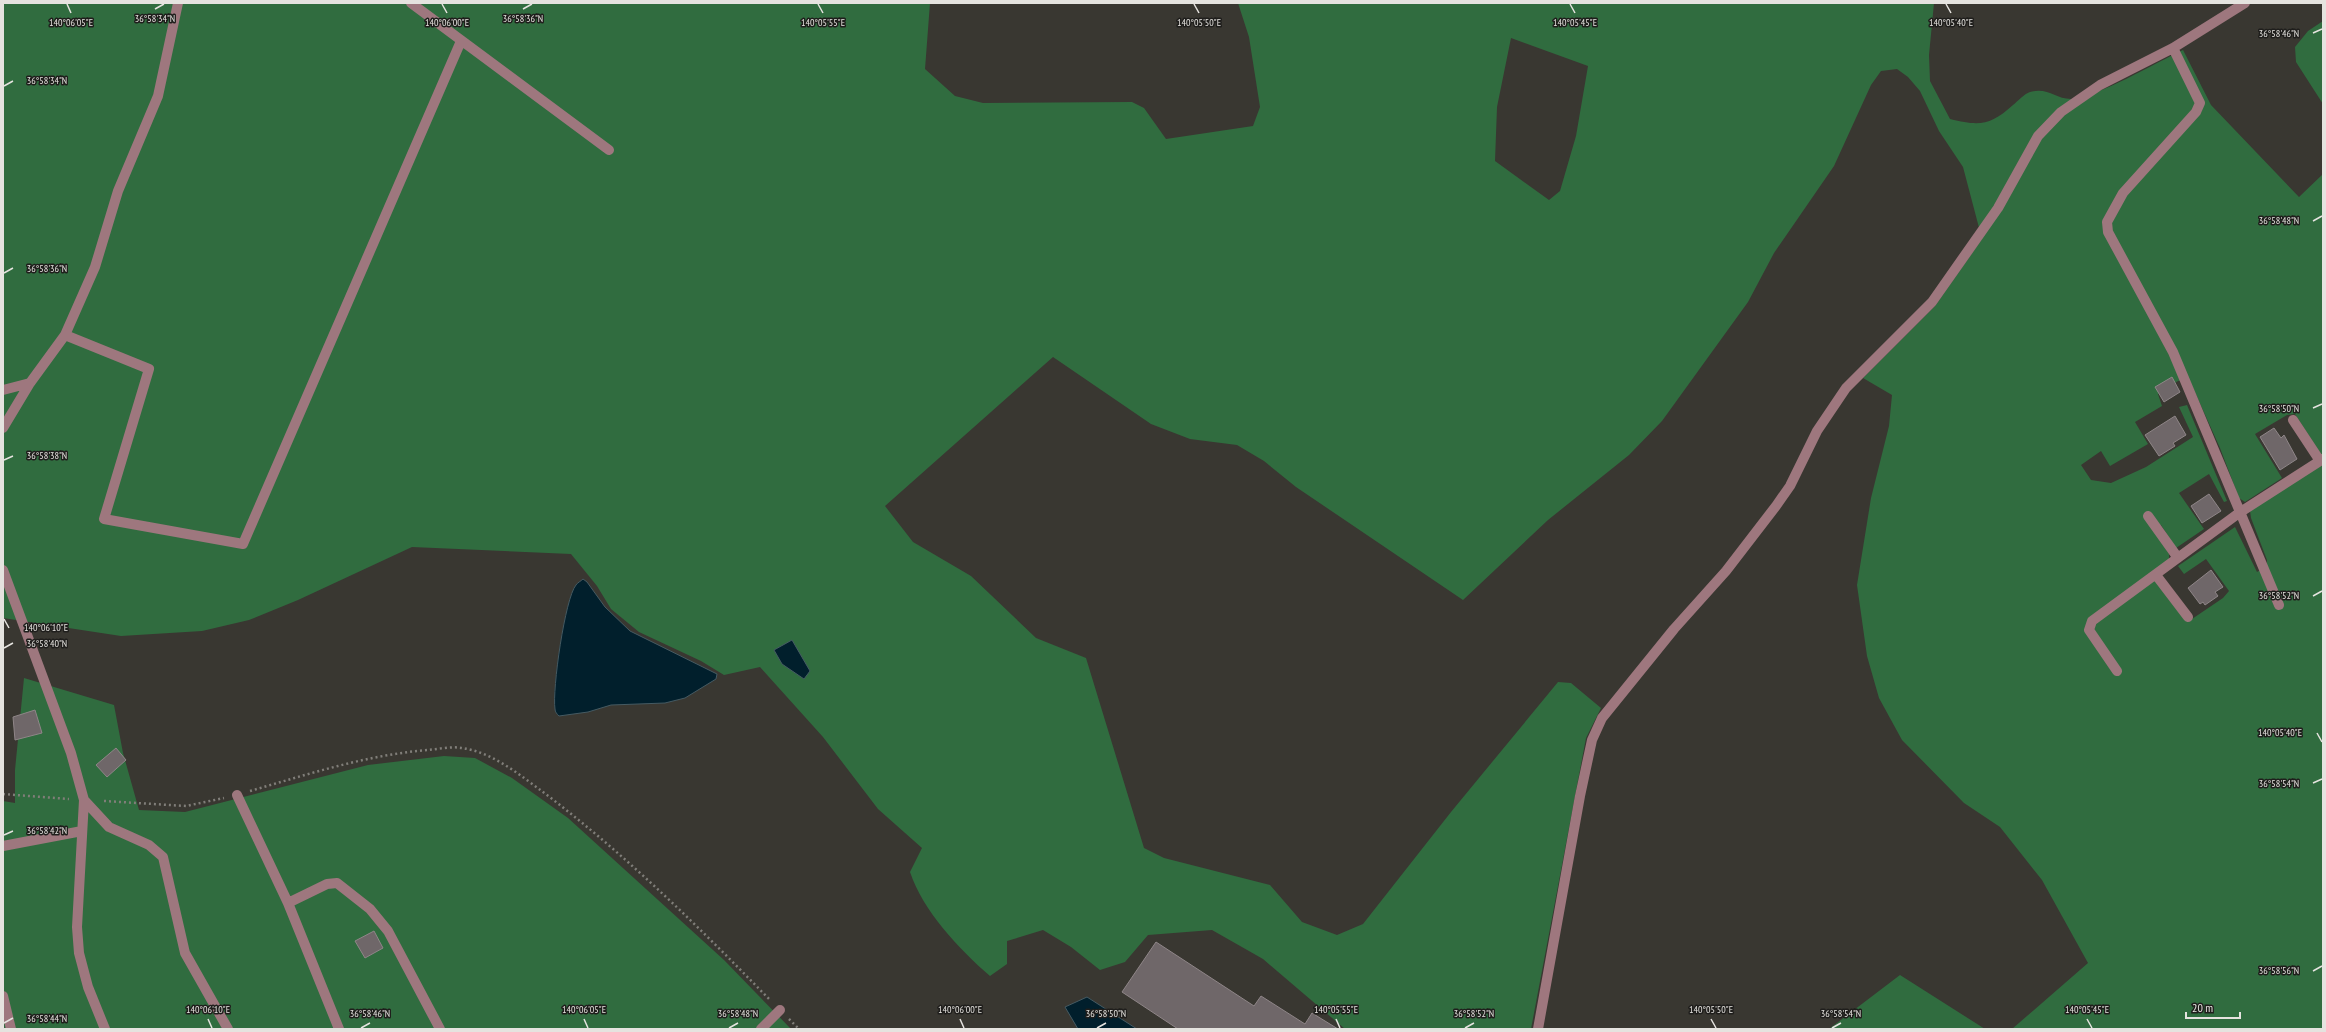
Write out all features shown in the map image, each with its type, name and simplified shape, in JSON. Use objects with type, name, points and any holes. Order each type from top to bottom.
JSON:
[{"type":"lane","points":[[3,428],[30,383],[65,335],[95,267],[118,191],[158,96],[178,3]]},
{"type":"lane","points":[[411,3],[609,150]]},
{"type":"lane","points":[[1538,1029],[1580,796],[1592,740],[1602,718],[1674,629],[1726,571],[1776,506],[1790,486],[1817,431],[1846,388],[1932,302],[1998,208],[2038,136],[2062,112],[2100,85],[2173,48],[2245,3]]},
{"type":"lane","points":[[65,335],[149,369],[104,519],[243,544],[461,41]]},
{"type":"lane","points":[[2173,48],[2200,104],[2196,112],[2123,193],[2107,222],[2108,232],[2173,352],[2200,413],[2239,513],[2279,605]]},
{"type":"lane","points":[[3,390],[30,383]]},
{"type":"lane","points":[[2117,671],[2089,630],[2092,621],[2239,513],[2321,460],[2292,420]]},
{"type":"lane","points":[[2148,516],[2178,558]]},
{"type":"lane","points":[[3,570],[71,753],[84,800],[77,927],[79,953],[88,987],[105,1029]]},
{"type":"lane","points":[[2156,574],[2188,617]]},
{"type":"lane","points":[[237,795],[288,903],[339,1029]]},
{"type":"lane","points":[[84,800],[109,827],[149,845],[163,857],[185,953],[228,1029]]},
{"type":"lane","points":[[3,846],[82,831]]},
{"type":"lane","points":[[288,903],[327,884],[337,882],[370,908],[388,931],[440,1029]]},
{"type":"lane","points":[[3,996],[11,1029]]},
{"type":"lane","points":[[761,1029],[780,1010]]},
{"type":"path","points":[[3,794],[186,806],[237,795],[356,760],[400,753],[462,747],[484,754],[518,774],[574,815],[670,902],[798,1029]]},
{"type":"green space","points":[[3,3],[930,3],[925,69],[955,96],[983,103],[1132,102],[1144,108],[1166,139],[1253,126],[1260,107],[1249,37],[1238,3],[1934,3],[1929,55],[1930,81],[1950,119],[1969,123],[1991,121],[2005,112],[2026,94],[2036,91],[2047,92],[2071,99],[2082,97],[2127,79],[2183,50],[2211,105],[2299,197],[2323,174],[2323,1029],[2012,1029],[2088,963],[2042,880],[2000,827],[1964,803],[1902,740],[1879,698],[1867,656],[1857,585],[1871,498],[1889,426],[1892,395],[1863,378],[1935,306],[1982,239],[1963,167],[1939,131],[1920,91],[1908,77],[1897,69],[1881,71],[1871,85],[1834,166],[1774,253],[1748,302],[1662,421],[1629,455],[1548,520],[1463,600],[1296,487],[1264,461],[1237,445],[1190,439],[1151,424],[1053,357],[885,506],[913,542],[971,576],[1036,638],[1086,658],[1144,848],[1164,858],[1270,885],[1302,922],[1337,935],[1363,924],[1451,812],[1558,682],[1571,683],[1601,708],[1586,738],[1531,1029],[1345,1029],[1263,959],[1212,930],[1148,935],[1125,962],[1100,970],[1071,947],[1043,930],[1007,941],[1007,964],[990,976],[954,942],[933,915],[916,887],[910,872],[922,848],[878,809],[823,737],[760,667],[724,675],[701,661],[639,632],[611,609],[597,586],[571,554],[412,547],[298,600],[249,620],[202,631],[121,636],[3,618]],"holes":[[[1511,38],[1588,66],[1576,136],[1560,191],[1549,200],[1495,161],[1497,107]],[[2189,379],[2220,448],[2239,498],[2245,502],[2282,478],[2255,434],[2287,415],[2295,414],[2321,454],[2250,511],[2251,518],[2267,560],[2267,566],[2257,572],[2235,527],[2178,566],[2184,574],[2206,559],[2229,591],[2223,598],[2192,619],[2158,582],[2169,559],[2169,554],[2161,541],[2161,525],[2176,548],[2204,529],[2179,493],[2209,474],[2224,502],[2227,501],[2187,405],[2179,407],[2193,437],[2146,467],[2111,483],[2091,480],[2081,465],[2101,451],[2110,466],[2148,444],[2135,422],[2162,406],[2158,394],[2178,381]]]},
{"type":"green space","points":[[2323,21],[2323,104],[2296,62],[2295,47],[2308,31]]},
{"type":"green space","points":[[24,678],[114,705],[123,753],[139,810],[185,812],[368,765],[444,756],[475,758],[512,778],[568,818],[724,960],[791,1029],[3,1029],[3,801],[15,803],[15,770]]},
{"type":"green space","points":[[1900,975],[1985,1029],[1829,1029]]},
{"type":"water","points":[[583,579],[587,582],[605,607],[630,631],[717,674],[716,679],[685,698],[665,703],[611,705],[588,712],[559,716],[555,711],[555,683],[560,645],[572,593],[577,584]]},
{"type":"water","points":[[792,640],[810,671],[804,679],[782,664],[774,650]]},
{"type":"water","points":[[1087,997],[1137,1029],[1078,1029],[1065,1007]]},
{"type":"building","points":[[2172,377],[2180,392],[2164,402],[2155,387]]},
{"type":"building","points":[[2175,416],[2186,435],[2173,443],[2175,446],[2159,456],[2145,435]]},
{"type":"building","points":[[2274,428],[2281,438],[2284,435],[2297,459],[2280,470],[2260,437]]},
{"type":"building","points":[[2209,494],[2221,511],[2202,523],[2191,506]]},
{"type":"building","points":[[2211,570],[2223,587],[2215,592],[2218,596],[2205,605],[2203,602],[2200,604],[2188,588]]},
{"type":"building","points":[[35,710],[42,733],[15,740],[13,717]]},
{"type":"building","points":[[116,748],[126,760],[107,777],[96,765]]},
{"type":"building","points":[[374,931],[383,948],[365,958],[355,941]]},
{"type":"building","points":[[1156,942],[1254,1006],[1261,996],[1305,1024],[1312,1013],[1338,1029],[1178,1029],[1122,992]]}]
